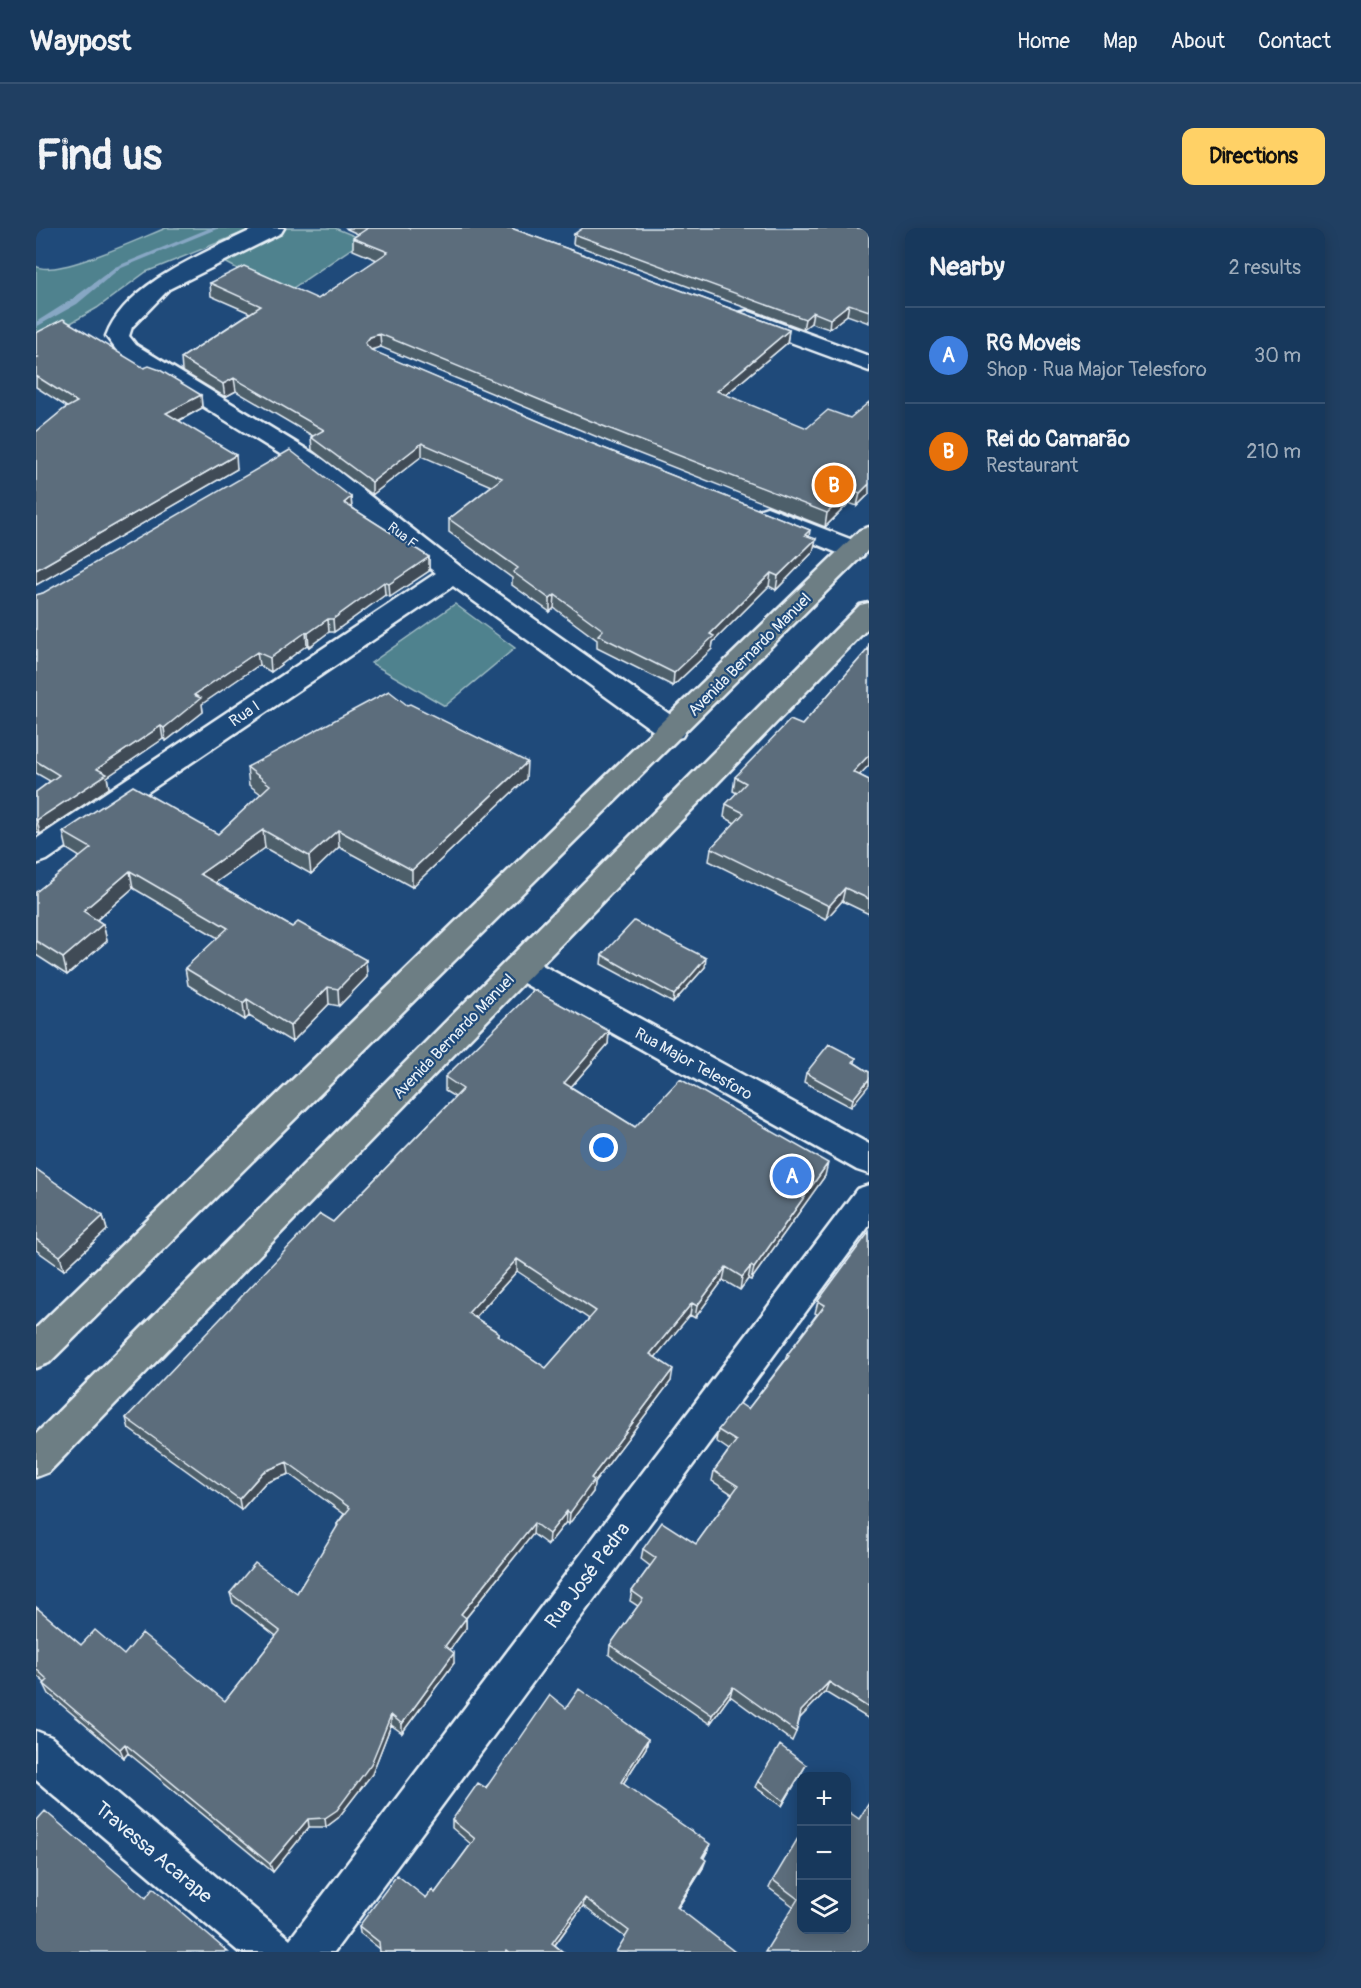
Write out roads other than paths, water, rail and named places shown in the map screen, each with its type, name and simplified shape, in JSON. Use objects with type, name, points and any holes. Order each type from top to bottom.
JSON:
[{"type":"main road","name":"Avenida Bernardo Manuel","points":[[36,1352],[862,542]]},
{"type":"main road","name":"Avenida Bernardo Manuel","points":[[36,1460],[869,611]]},
{"type":"street","name":"Rua F","points":[[273,228],[192,267],[150,293],[117,331],[117,336],[128,350],[282,456],[315,465],[453,574],[672,730]]},
{"type":"street","points":[[724,310],[869,364]]},
{"type":"street","points":[[747,507],[862,542]]},
{"type":"street","name":"Rua I","points":[[36,853],[453,574]]},
{"type":"street","name":"Rua Major Telesforo","points":[[520,967],[869,1160]]},
{"type":"street","name":"Rua José Pedra","points":[[307,1952],[869,1199]]},
{"type":"street","name":"Travessa Acarape","points":[[36,1752],[273,1952]]},
{"type":"waterway","points":[[36,325],[74,302],[117,268],[216,228]]},
{"type":"place","name":"Rei do Camarão","points":[[834,485]]},
{"type":"place","name":"RG Moveis","points":[[792,1176]]}]
